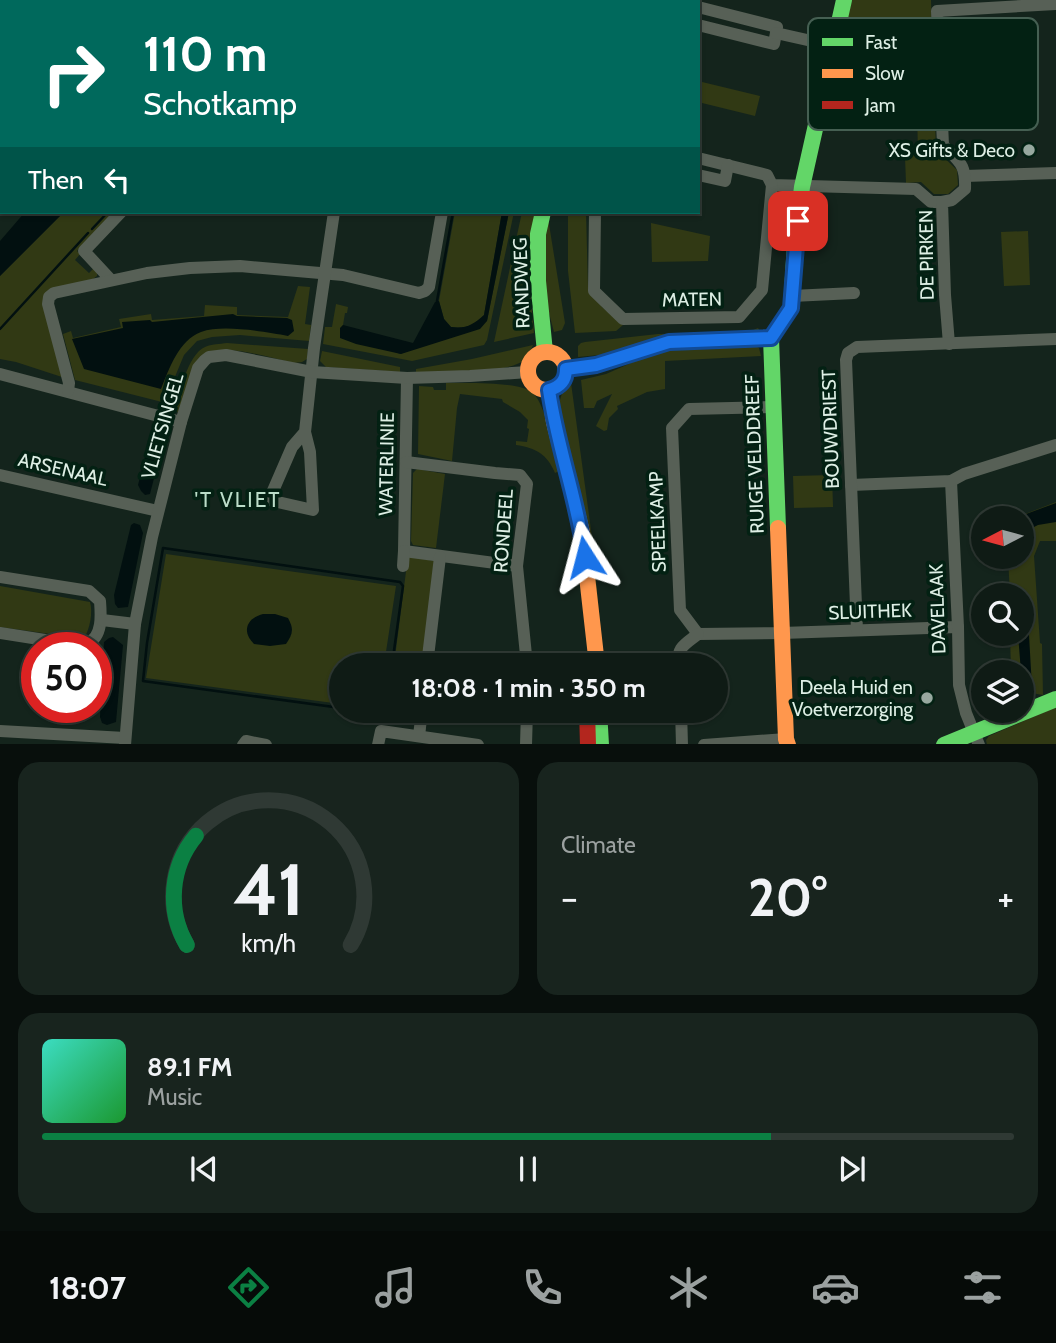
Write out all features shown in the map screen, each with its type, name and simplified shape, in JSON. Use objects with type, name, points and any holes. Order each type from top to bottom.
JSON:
[{"type":"street","points":[[840,18],[844,0]]},
{"type":"street","points":[[937,18],[937,11],[1056,4]]},
{"type":"street","points":[[700,8],[777,27],[774,44],[700,26]]},
{"type":"street","points":[[776,33],[808,40]]},
{"type":"street","points":[[566,369],[596,365],[669,342],[771,338],[791,308],[802,187],[815,130]]},
{"type":"street","points":[[942,130],[943,145],[964,167],[965,176],[1056,173]]},
{"type":"street","points":[[700,159],[766,175],[772,185],[916,189],[931,202],[942,202]]},
{"type":"street","points":[[700,175],[725,181],[728,166]]},
{"type":"street","name":"DE PIRKEN","points":[[949,344],[942,202],[952,200],[965,189],[965,176]]},
{"type":"street","name":"MATEN","points":[[594,214],[594,291],[624,319],[740,317],[762,290],[772,185]]},
{"type":"street","points":[[111,280],[84,251],[119,214]]},
{"type":"street","points":[[305,432],[292,447],[269,500],[313,510],[310,452],[305,432],[334,214]]},
{"type":"street","points":[[68,391],[69,383],[48,304],[49,297],[54,293],[111,280],[190,268],[226,267],[343,275],[419,293],[429,287],[443,214]]},
{"type":"street","name":"RANDWEG","points":[[543,214],[538,234],[538,281],[545,352]]},
{"type":"street","points":[[792,296],[854,293]]},
{"type":"street","name":"RUIGE VELDDREEF","points":[[771,338],[787,742]]},
{"type":"street","name":"BOUWDRIEST","points":[[858,630],[846,360],[848,353],[857,347],[1056,339]]},
{"type":"street","points":[[545,352],[559,356],[566,369],[561,385],[549,390],[535,386],[528,372],[533,359],[545,352]]},
{"type":"street","name":"VLIETSINGEL","points":[[125,741],[135,624],[158,511],[181,422],[198,369],[205,360],[226,355],[312,372],[407,378],[528,372]]},
{"type":"street","points":[[0,374],[181,422]]},
{"type":"street","name":"WATERLINIE","points":[[403,566],[407,378]]},
{"type":"street","points":[[549,390],[554,422],[582,533],[596,653]]},
{"type":"street","name":"SPEELKAMP","points":[[698,634],[680,610],[672,428],[689,409],[773,407]]},
{"type":"street","points":[[851,485],[951,481],[964,474],[1056,445]]},
{"type":"street","name":"RONDEEL","points":[[406,462],[520,475],[527,484],[517,566],[526,653]]},
{"type":"street","name":"ARSENAAL","points":[[0,475],[158,511]]},
{"type":"street","name":"DAVELAAK","points":[[951,481],[959,685],[966,713],[977,739]]},
{"type":"street","points":[[404,551],[517,566]]},
{"type":"street","points":[[428,653],[440,556]]},
{"type":"street","points":[[0,577],[89,591],[100,601],[102,620],[89,643],[77,645],[0,633]]},
{"type":"street","points":[[587,653],[588,582]]},
{"type":"street","points":[[102,620],[135,624]]},
{"type":"street","name":"SLUITHEK","points":[[782,633],[958,627]]},
{"type":"street","points":[[678,653],[681,647],[698,634],[782,633]]},
{"type":"street","points":[[944,744],[977,739],[1035,706],[1056,699]]},
{"type":"street","points":[[419,736],[420,723]]},
{"type":"street","points":[[526,744],[527,723]]},
{"type":"street","points":[[587,723],[588,744]]},
{"type":"street","points":[[600,723],[601,744]]},
{"type":"street","points":[[681,723],[682,744]]},
{"type":"street","points":[[0,731],[125,741]]},
{"type":"street","points":[[378,744],[381,731],[478,744]]},
{"type":"street","points":[[243,744],[246,741],[266,744]]},
{"type":"street","points":[[704,744],[787,742]]},
{"type":"green space","points":[[852,0],[931,0],[932,18],[848,18]]},
{"type":"green space","points":[[700,81],[760,96],[755,116],[700,102]]},
{"type":"green space","points":[[917,130],[935,130],[936,150],[957,170],[958,185],[948,194],[934,194],[921,182],[906,183],[905,157],[918,154]]},
{"type":"green space","points":[[62,214],[112,214],[77,251],[80,254],[75,260],[89,273],[95,267],[97,276],[51,290],[65,378],[0,359],[0,276]]},
{"type":"green space","points":[[455,214],[502,214],[484,315],[465,327],[451,327],[444,319],[439,301]]},
{"type":"green space","points":[[509,214],[514,214],[484,345],[412,361],[323,344],[325,327],[332,327],[336,304],[348,307],[340,329],[400,354],[487,321]]},
{"type":"green space","points":[[522,214],[538,214],[529,278],[534,333],[494,342]]},
{"type":"green space","points":[[568,214],[586,214],[588,287],[602,307],[623,325],[616,331],[575,333],[568,271]]},
{"type":"green space","points":[[548,218],[565,323],[562,330],[554,332],[544,294],[542,252]]},
{"type":"green space","points":[[651,223],[710,236],[708,261],[652,262]]},
{"type":"green space","points":[[1028,231],[1030,285],[1004,286],[1001,232]]},
{"type":"green space","points":[[298,286],[310,287],[305,324],[311,325],[309,341],[240,335],[197,341],[184,355],[166,403],[75,380],[63,334],[71,331],[73,338],[121,327],[119,319],[151,314],[152,320],[204,316],[205,305],[237,307],[237,315],[288,317]]},
{"type":"green space","points":[[758,328],[761,333],[578,357],[578,346],[585,342],[658,334],[748,332]]},
{"type":"green space","points":[[227,343],[308,349],[307,359],[294,363],[226,350],[204,354],[178,412],[174,411],[193,358],[205,347]]},
{"type":"green space","points":[[533,345],[526,359],[504,368],[473,372],[416,373],[416,369]]},
{"type":"green space","points":[[756,346],[761,356],[665,361],[665,389],[647,392],[617,406],[618,409],[609,418],[607,430],[596,426],[612,394],[597,401],[594,408],[584,408],[581,380],[606,374],[656,352]]},
{"type":"green space","points":[[322,351],[400,367],[400,372],[326,367],[320,361]]},
{"type":"green space","points":[[446,383],[517,386],[533,393],[546,419],[559,471],[555,473],[540,453],[516,445],[516,441],[527,442],[528,420],[502,399],[460,394],[452,461],[418,454],[419,386],[446,390]]},
{"type":"green space","points":[[571,383],[592,537],[603,653],[559,404]]},
{"type":"green space","points":[[417,469],[445,474],[436,548],[413,545],[411,541],[413,473]]},
{"type":"green space","points":[[832,475],[833,507],[794,508],[793,476]]},
{"type":"green space","points":[[1056,502],[1056,541],[1040,541],[1034,556],[1034,511]]},
{"type":"green space","points":[[166,554],[396,586],[386,653],[329,653],[329,702],[146,678]]},
{"type":"green space","points":[[408,556],[434,561],[424,653],[396,653]]},
{"type":"green space","points":[[1034,556],[1042,644],[1043,695],[1034,694],[1034,660],[1011,660],[1010,646],[1034,646],[1034,583],[1009,583],[1009,569],[1034,569]]},
{"type":"green space","points":[[0,586],[90,602],[87,632],[36,632],[0,627]]},
{"type":"green space","points":[[1056,707],[1056,744],[987,744],[989,736],[1019,723],[1034,723],[1034,717]]},
{"type":"shaded area","points":[[23,214],[62,214],[0,276],[0,241]]},
{"type":"shaded area","points":[[502,214],[509,214],[487,321],[480,329],[401,354],[340,338],[340,328],[343,325],[413,343],[435,302],[439,301],[444,319],[451,327],[469,326],[484,315]]},
{"type":"shaded area","points":[[233,314],[287,318],[292,320],[294,331],[288,336],[232,329],[201,332],[181,348],[161,389],[84,369],[72,339],[123,328],[122,322],[152,322]]},
{"type":"shaded area","points":[[155,432],[165,435],[150,494],[145,495],[138,485],[150,437]]},
{"type":"shaded area","points":[[1056,503],[1056,522],[1034,527],[1034,511]]},
{"type":"shaded area","points":[[131,525],[140,525],[143,533],[128,607],[118,608],[114,595]]},
{"type":"shaded area","points":[[263,614],[288,618],[292,631],[286,644],[254,644],[250,639],[247,630],[250,622]]},
{"type":"shaded area","points":[[112,637],[123,645],[116,722],[107,725],[102,723],[112,723]]},
{"type":"shaded area","points":[[1019,646],[1030,646],[1030,660],[1020,660]]},
{"type":"waterway","points":[[92,229],[106,214]]},
{"type":"waterway","points":[[437,301],[453,214]]},
{"type":"waterway","points":[[0,329],[88,233]]},
{"type":"waterway","points":[[329,706],[143,681],[163,548],[400,582],[403,586],[394,653]]},
{"type":"traffic: fast","points":[[840,18],[844,0]]},
{"type":"traffic: fast","points":[[778,528],[771,338],[791,308],[802,187],[815,130]]},
{"type":"traffic: fast","points":[[543,214],[538,234],[538,281],[545,352]]},
{"type":"traffic: fast","points":[[946,744],[1056,699]]},
{"type":"traffic: fast","points":[[600,723],[601,744]]},
{"type":"traffic: slow","points":[[547,352],[560,358],[566,371],[560,384],[547,390],[534,384],[528,371],[534,358],[547,352]]},
{"type":"traffic: slow","points":[[549,390],[554,422],[582,532],[596,653]]},
{"type":"traffic: slow","points":[[778,528],[788,744]]},
{"type":"traffic: jam","points":[[587,723],[588,744]]},
{"type":"place","name":"XS Gifts & Deco","points":[[1029,150]]},
{"type":"place","name":"Deela Huid en Voetverzorging","points":[[927,698]]},
{"type":"district","name":"'T VLIET","points":[[238,500]]},
{"type":"route","points":[[585,557],[582,533],[554,422],[549,390],[561,385],[566,369],[596,365],[669,342],[771,338],[791,308],[798,221]]}]
